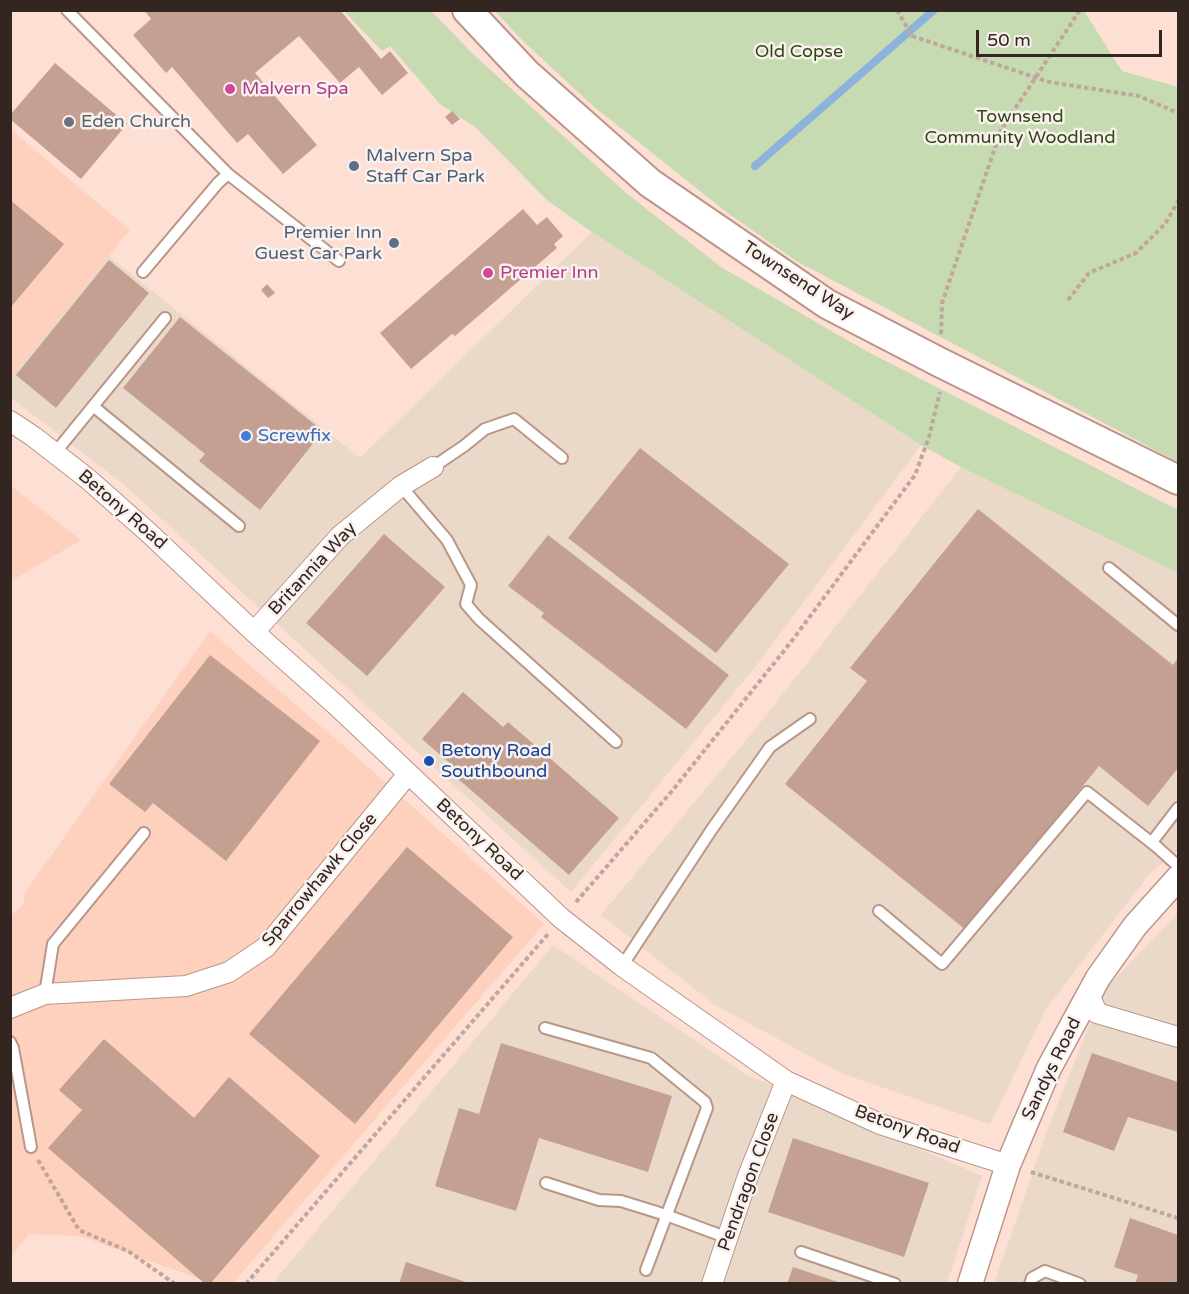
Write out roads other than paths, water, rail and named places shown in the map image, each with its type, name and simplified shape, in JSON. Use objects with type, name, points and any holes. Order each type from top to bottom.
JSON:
[{"type":"main road","name":"Townsend Way","points":[[467,10],[526,74],[650,183],[827,304],[1179,480]]},
{"type":"street","name":"Betony Road","points":[[10,421],[88,479],[254,633],[336,705],[561,918],[622,966],[786,1081],[880,1124],[1008,1165]]},
{"type":"street","name":"Britannia Way","points":[[254,633],[339,536],[401,486],[433,466]]},
{"type":"street","name":"Sparrowhawk Close","points":[[10,1008],[45,994],[186,986],[229,972],[266,947],[408,774]]},
{"type":"street","name":"Sandys Road","points":[[970,1284],[1008,1165],[1049,1068],[1098,978],[1135,926],[1179,878]]},
{"type":"street","points":[[1089,994],[1096,1013],[1179,1037]]},
{"type":"street","name":"Pendragon Close","points":[[712,1284],[748,1176],[786,1081]]},
{"type":"lane","points":[[67,10],[228,174],[339,261]]},
{"type":"lane","points":[[143,272],[228,174]]},
{"type":"lane","points":[[55,453],[165,318]]},
{"type":"lane","points":[[93,406],[239,526]]},
{"type":"lane","points":[[433,466],[485,429],[514,419],[561,458]]},
{"type":"lane","points":[[401,486],[447,540],[471,585],[466,604],[479,619],[616,742]]},
{"type":"lane","points":[[1109,568],[1179,625]]},
{"type":"lane","points":[[622,966],[712,828],[770,747],[810,719]]},
{"type":"lane","points":[[879,911],[942,964],[1087,792],[1152,842],[1179,867]]},
{"type":"lane","points":[[1152,842],[1179,808]]},
{"type":"lane","points":[[45,994],[53,944],[144,833]]},
{"type":"lane","points":[[545,1028],[651,1058],[705,1102],[707,1108],[646,1269]]},
{"type":"lane","points":[[10,1042],[31,1147]]},
{"type":"lane","points":[[546,1183],[599,1200],[621,1201],[728,1238]]},
{"type":"lane","points":[[801,1252],[895,1284]]},
{"type":"lane","points":[[1030,1284],[1032,1278],[1045,1271],[1080,1284]]},
{"type":"waterway","points":[[755,166],[934,10]]},
{"type":"place","name":"Malvern Spa","points":[[230,89]]},
{"type":"place","name":"Eden Church","points":[[69,122]]},
{"type":"place","name":"Malvern Spa Staff Car Park","points":[[354,166]]},
{"type":"place","name":"Premier Inn Guest Car Park","points":[[394,243]]},
{"type":"place","name":"Premier Inn","points":[[488,273]]},
{"type":"place","name":"Screwfix","points":[[246,436]]},
{"type":"place","name":"Betony Road Southbound","points":[[429,761]]},
{"type":"park label","name":"Old Copse","points":[[799,52]]},
{"type":"park label","name":"Townsend Community Woodland","points":[[1020,127]]}]
